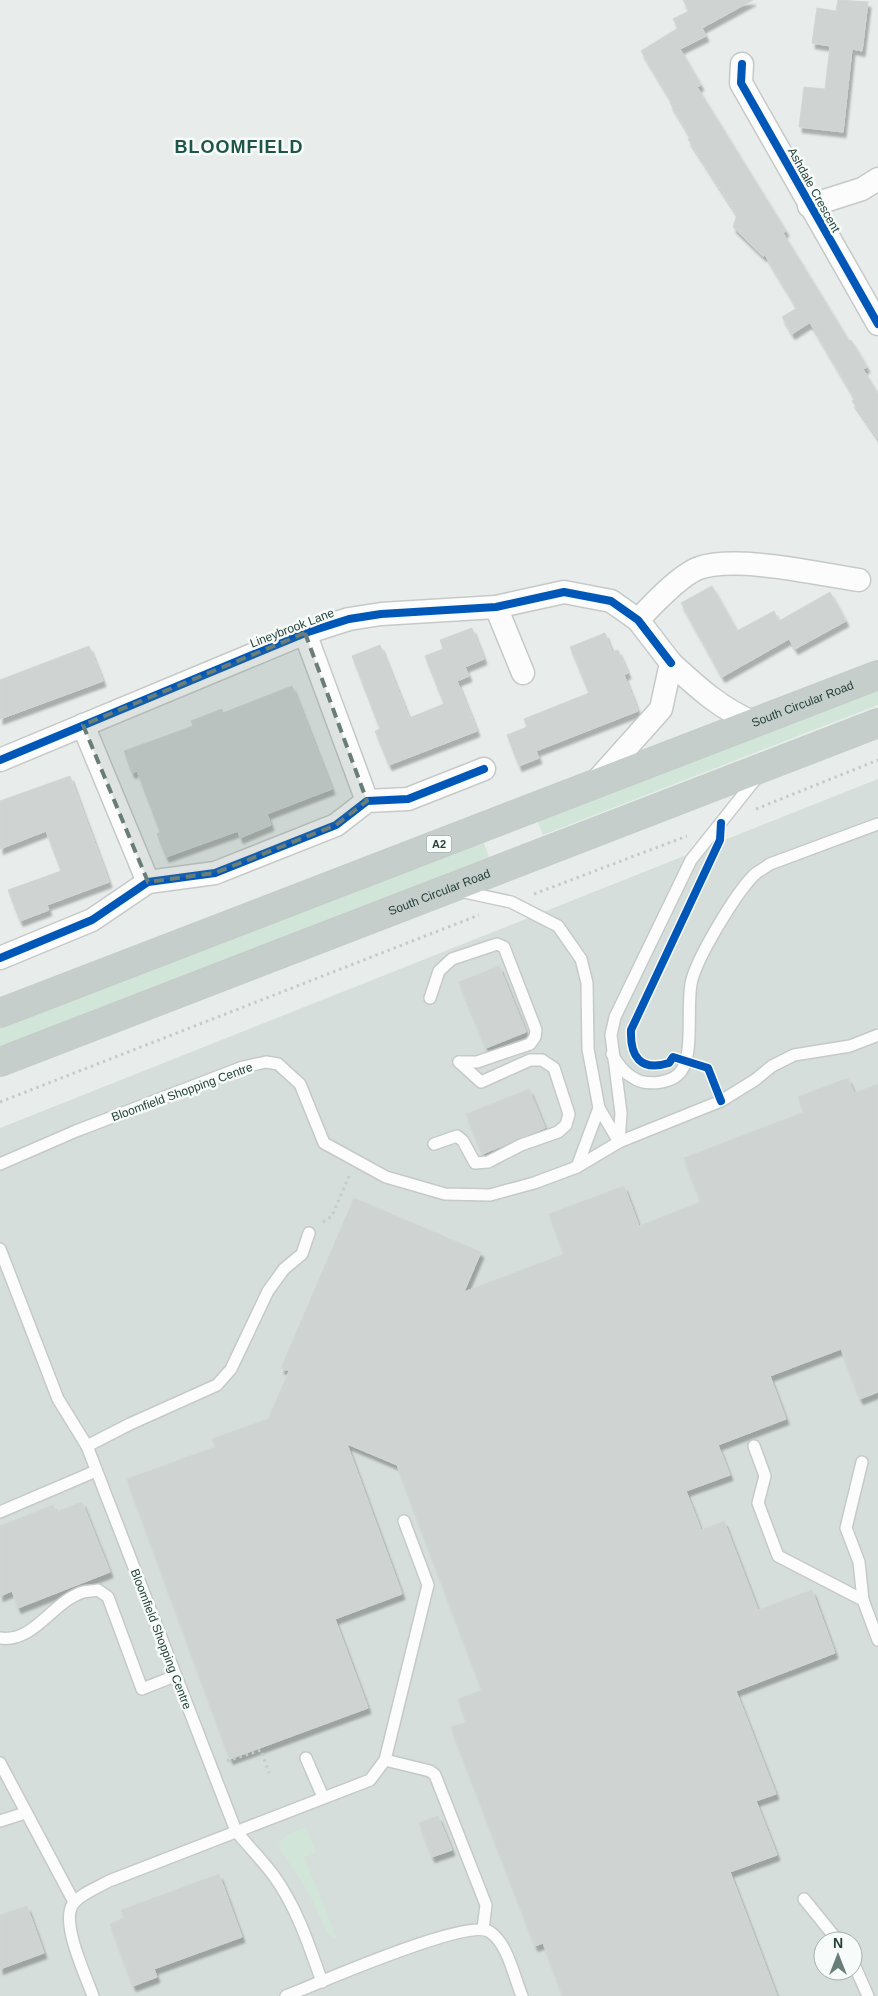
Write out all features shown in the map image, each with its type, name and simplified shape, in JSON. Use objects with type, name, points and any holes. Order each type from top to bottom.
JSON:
[{"type":"highway","name":"South Circular Road","points":[[0,1013],[878,675]]},
{"type":"highway","name":"South Circular Road","points":[[0,1062],[878,723]]},
{"type":"street","name":"Ashdale Crescent","points":[[742,64],[741,83],[809,206],[878,324]]},
{"type":"street","points":[[809,206],[862,189],[878,179]]},
{"type":"street","points":[[638,620],[662,594],[699,568],[739,563],[859,580]]},
{"type":"street","name":"Lineybrook Lane","points":[[0,760],[304,633],[348,619],[381,614],[496,607],[564,592],[611,601],[638,620],[671,663],[705,694],[738,716],[755,723]]},
{"type":"street","points":[[496,607],[523,673]]},
{"type":"street","points":[[304,633],[367,801]]},
{"type":"street","points":[[592,785],[661,709],[671,663]]},
{"type":"street","points":[[83,725],[148,882]]},
{"type":"street","points":[[0,958],[92,920],[148,882],[215,873],[336,825],[367,801],[408,799],[484,768]]},
{"type":"lane","points":[[619,1142],[620,1113],[611,1035],[614,1017],[691,860],[766,766]]},
{"type":"lane","points":[[612,1054],[619,1065],[633,1079],[660,1082],[678,1074],[686,1060],[691,984],[697,965],[754,875],[770,864],[878,824]]},
{"type":"lane","points":[[448,888],[511,902],[558,926],[581,959],[587,984],[588,1049],[599,1108],[619,1142]]},
{"type":"lane","points":[[430,998],[439,971],[452,959],[497,944],[504,947],[536,1030],[535,1038],[530,1044],[477,1062],[459,1062],[481,1082],[530,1060],[542,1060],[554,1068],[569,1114],[566,1125],[558,1132],[521,1144],[488,1162],[475,1164],[463,1141],[457,1136],[434,1144]]},
{"type":"lane","name":"Bloomfield Shopping Centre","points":[[0,1164],[76,1131],[243,1067],[266,1062],[278,1064],[300,1084],[324,1143],[386,1177],[445,1194],[490,1195],[534,1183],[577,1167],[619,1142],[721,1101],[755,1080],[772,1066],[794,1055],[850,1046],[878,1035]]},
{"type":"lane","points":[[577,1167],[599,1108]]},
{"type":"lane","points":[[87,1446],[130,1424],[217,1386],[231,1369],[268,1291],[284,1269],[302,1254],[309,1233]]},
{"type":"lane","name":"Bloomfield Shopping Centre","points":[[0,1249],[58,1399],[87,1446],[236,1831],[273,1875],[291,1903],[306,1934],[322,1982]]},
{"type":"lane","points":[[754,1446],[764,1476],[758,1503],[778,1556],[863,1600]]},
{"type":"lane","points":[[862,1462],[846,1528],[859,1562],[863,1600],[878,1640]]},
{"type":"lane","points":[[0,1512],[96,1471]]},
{"type":"lane","points":[[93,1996],[70,1928],[69,1912],[74,1902],[110,1881],[370,1780],[385,1760],[428,1585],[404,1521]]},
{"type":"lane","points":[[0,1638],[12,1640],[22,1637],[67,1600],[83,1592],[98,1590],[108,1597],[142,1689],[175,1676]]},
{"type":"lane","points":[[306,1758],[323,1797]]},
{"type":"lane","points":[[385,1760],[430,1771],[435,1776],[486,1905],[483,1929]]},
{"type":"lane","points":[[0,1763],[74,1902]]},
{"type":"lane","points":[[0,1821],[25,1812]]},
{"type":"lane","points":[[804,1899],[830,1931]]},
{"type":"lane","points":[[286,1996],[435,1938],[470,1929],[483,1929],[490,1932],[502,1944],[522,1996]]},
{"type":"lane","points":[[861,1981],[868,1996]]},
{"type":"path","points":[[0,1102],[511,902],[721,823],[878,760]]},
{"type":"path","points":[[309,1233],[332,1216],[356,1161]]},
{"type":"path","points":[[210,1766],[259,1750],[269,1773]]},
{"type":"highlighted area","points":[[305,633],[367,801],[336,825],[215,873],[148,882],[83,725]]},
{"type":"shaded area","points":[[878,779],[878,1996],[0,1996],[0,1128]]},
{"type":"green space","points":[[878,689],[878,705],[543,835],[537,820]]},
{"type":"green space","points":[[483,841],[489,857],[0,1046],[0,1028]]},
{"type":"green space","points":[[306,1827],[316,1853],[304,1857],[337,1939],[328,1934],[308,1891],[279,1847],[280,1841],[288,1834]]},
{"type":"building","points":[[683,0],[753,0],[702,28],[706,36],[680,49],[701,85],[697,87],[786,231],[783,233],[867,367],[863,369],[878,394],[878,439],[852,401],[855,399],[812,326],[809,323],[792,334],[782,317],[797,308],[765,255],[763,256],[733,227],[737,215],[688,139],[691,138],[670,103],[672,102],[641,51],[678,28],[673,19],[689,11]]},
{"type":"building","points":[[838,0],[868,2],[862,51],[852,49],[843,132],[799,127],[804,87],[825,89],[830,46],[812,43],[817,8],[836,11]]},
{"type":"building","points":[[712,586],[737,631],[774,611],[779,621],[830,592],[846,621],[795,649],[789,639],[722,677],[681,603]]},
{"type":"building","points":[[472,628],[484,659],[465,667],[469,676],[457,681],[477,731],[389,765],[375,731],[380,729],[352,656],[380,645],[409,718],[444,704],[425,656],[443,649],[440,640]]},
{"type":"building","points":[[605,633],[612,652],[618,650],[628,673],[624,675],[638,711],[536,751],[539,758],[519,766],[507,735],[527,727],[524,719],[589,693],[570,647]]},
{"type":"building","points":[[89,646],[103,681],[0,719],[0,680]]},
{"type":"building","points":[[292,686],[332,789],[267,814],[271,825],[240,838],[238,831],[166,857],[157,834],[160,832],[137,771],[132,773],[124,751],[193,726],[191,721],[222,709],[223,713]]},
{"type":"building","points":[[70,776],[109,882],[47,905],[49,910],[20,921],[8,890],[61,871],[46,831],[0,849],[0,801]]},
{"type":"building","points":[[499,966],[526,1032],[486,1048],[459,982]]},
{"type":"building","points":[[848,1078],[854,1093],[878,1084],[878,1392],[860,1399],[841,1349],[770,1376],[786,1419],[718,1445],[730,1475],[686,1491],[701,1530],[724,1521],[758,1610],[812,1590],[835,1653],[736,1691],[776,1794],[756,1801],[777,1855],[730,1872],[777,1996],[563,1996],[543,1943],[535,1946],[451,1727],[466,1722],[458,1699],[482,1690],[397,1465],[347,1444],[402,1594],[335,1619],[368,1708],[230,1759],[127,1479],[215,1447],[212,1439],[268,1419],[289,1371],[281,1368],[354,1198],[481,1252],[464,1292],[564,1254],[549,1214],[624,1186],[639,1226],[701,1202],[684,1158],[804,1112],[798,1097]]},
{"type":"building","points":[[529,1089],[545,1128],[483,1154],[466,1114]]},
{"type":"building","points":[[82,1502],[110,1572],[18,1608],[12,1591],[0,1596],[0,1526],[53,1505],[56,1512]]},
{"type":"building","points":[[438,1816],[452,1850],[432,1857],[419,1823]]},
{"type":"building","points":[[219,1874],[242,1937],[154,1969],[157,1977],[133,1986],[110,1924],[124,1918],[121,1910]]},
{"type":"building","points":[[27,1906],[44,1953],[0,1969],[0,1915]]},
{"type":"cycle path","points":[[742,64],[741,83],[878,324]]},
{"type":"cycle path","points":[[0,760],[305,633],[349,619],[381,614],[496,607],[564,592],[611,601],[638,620],[671,663]]},
{"type":"cycle path","points":[[0,958],[92,920],[148,882],[215,873],[336,825],[367,801],[408,799],[484,769]]},
{"type":"cycle path","points":[[721,823],[720,840],[631,1030],[632,1047],[639,1060],[651,1065],[659,1065],[669,1063],[673,1057],[708,1068],[721,1101]]},
{"type":"district","name":"BLOOMFIELD","points":[[239,147]]}]
